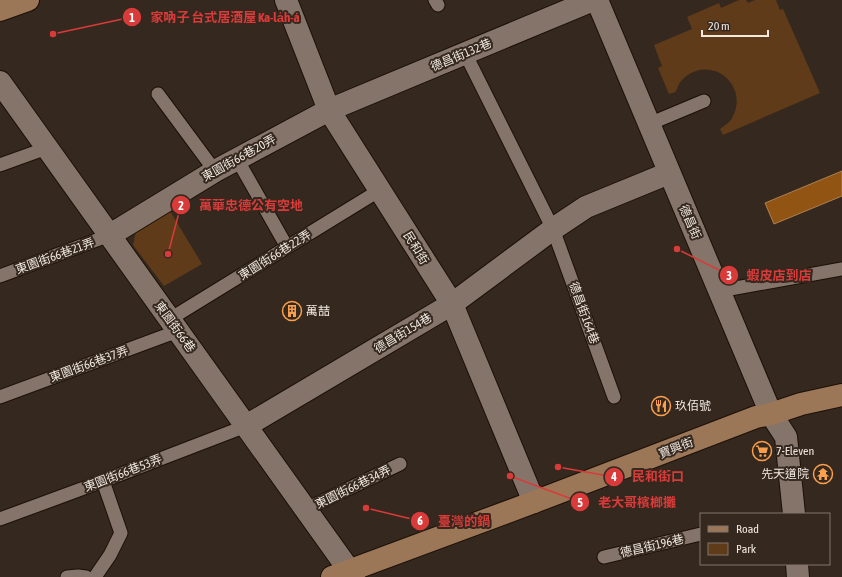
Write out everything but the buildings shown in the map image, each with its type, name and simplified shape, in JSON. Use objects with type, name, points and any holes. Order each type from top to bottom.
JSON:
[{"type":"street","points":[[0,10],[28,0]]},
{"type":"street","name":"民和街","points":[[286,0],[329,110],[452,304],[534,502]]},
{"type":"street","name":"德昌街132巷","points":[[329,110],[593,0]]},
{"type":"street","name":"德昌街","points":[[597,0],[771,414],[786,437],[792,513]]},
{"type":"street","name":"東園街66巷","points":[[0,82],[306,509],[345,575]]},
{"type":"street","name":"東園街66巷20弄","points":[[110,235],[215,171],[329,110]]},
{"type":"street","name":"德昌街154巷","points":[[246,426],[452,304],[553,228],[586,208],[669,173]]},
{"type":"street","name":"寶興街","points":[[345,575],[756,417],[771,414],[801,404],[842,395]]},
{"type":"street","points":[[797,565],[798,577]]},
{"type":"lane","points":[[465,53],[553,228]]},
{"type":"lane","points":[[158,94],[215,171]]},
{"type":"lane","points":[[649,124],[704,101]]},
{"type":"lane","points":[[0,165],[47,148]]},
{"type":"lane","points":[[237,159],[287,247]]},
{"type":"lane","name":"東園街66巷22弄","points":[[174,325],[287,247],[380,190]]},
{"type":"lane","name":"德昌街164巷","points":[[553,228],[614,397]]},
{"type":"lane","name":"東園街66巷21弄","points":[[0,276],[110,235]]},
{"type":"lane","points":[[719,291],[842,270]]},
{"type":"lane","name":"東園街66巷37弄","points":[[0,397],[174,325]]},
{"type":"lane","name":"東園街66巷53弄","points":[[0,519],[246,426]]},
{"type":"lane","name":"東園街66巷34弄","points":[[306,509],[400,464]]},
{"type":"lane","points":[[95,577],[110,555],[121,533],[103,481]]},
{"type":"lane","name":"德昌街196巷","points":[[604,557],[700,534]]},
{"type":"lane","points":[[67,577],[86,577]]},
{"type":"green space","points":[[739,0],[746,0],[748,3],[755,0],[776,0],[780,10],[783,9],[820,93],[723,135],[720,129],[731,120],[736,107],[736,97],[730,81],[715,71],[696,71],[686,76],[679,84],[675,92],[669,94],[658,68],[662,66],[654,45],[692,29],[687,17],[719,3],[721,8]]},
{"type":"green space","points":[[170,211],[202,264],[164,286],[133,245],[136,231]]},
{"type":"shaded area","points":[[842,171],[842,196],[774,224],[765,203]]},
{"type":"place","name":"家吶子 台式居酒屋 Ka-la̍h-á","points":[[53,34]]},
{"type":"place","name":"蝦皮店到店","points":[[677,249]]},
{"type":"place","name":"萬華忠德公有空地","points":[[168,254]]},
{"type":"place","name":"萬喆","points":[[292,311]]},
{"type":"place","name":"玖佰號","points":[[661,406]]},
{"type":"place","name":"7-Eleven","points":[[762,451]]},
{"type":"place","name":"民和街口","points":[[558,467]]},
{"type":"place","name":"先天道院","points":[[823,474]]},
{"type":"place","name":"老大哥檳榔攤","points":[[510,476]]},
{"type":"place","name":"臺灣的鍋","points":[[366,508]]}]
